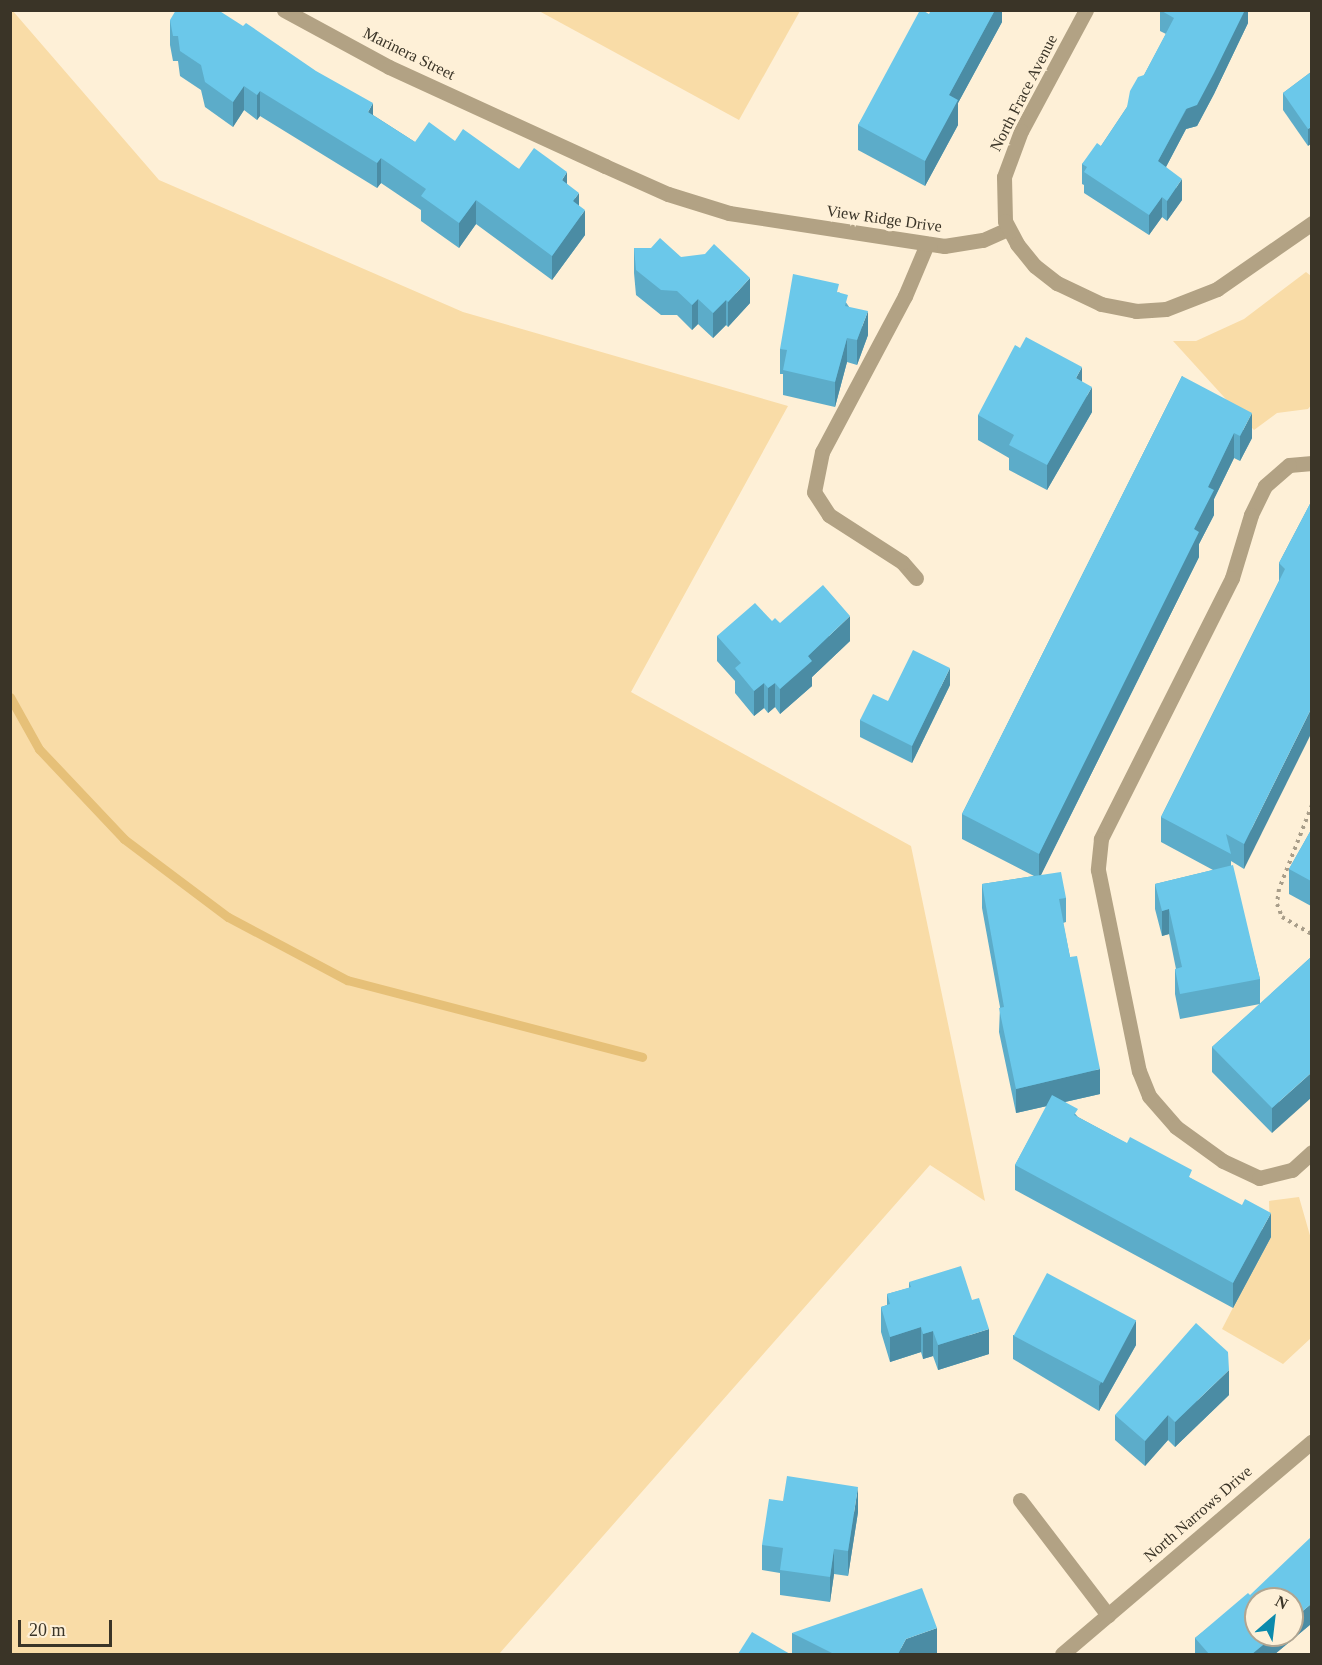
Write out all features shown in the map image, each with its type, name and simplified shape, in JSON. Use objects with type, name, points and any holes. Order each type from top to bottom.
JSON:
[{"type":"street","name":"Marinera Street","points":[[284,10],[389,67],[520,126]]},
{"type":"street","name":"North Frace Avenue","points":[[1008,229],[1002,200],[1013,150],[1086,10]]},
{"type":"street","name":"View Ridge Drive","points":[[520,126],[668,194],[729,213],[927,244],[970,244],[1008,229]]},
{"type":"street","points":[[1008,229],[1035,266],[1073,293],[1111,307],[1153,311],[1179,306],[1217,289],[1311,223]]},
{"type":"street","points":[[916,578],[902,562],[829,516],[814,492],[822,452],[905,296],[927,244]]},
{"type":"street","points":[[1311,463],[1289,465],[1265,486],[1251,515],[1232,578],[1101,839],[1098,870],[1139,1071],[1149,1096],[1176,1127],[1223,1161],[1259,1178],[1292,1170],[1311,1152]]},
{"type":"street","name":"North Narrows Drive","points":[[1062,1654],[1311,1441]]},
{"type":"street","points":[[1020,1500],[1108,1615]]},
{"type":"path","points":[[1311,805],[1279,889],[1277,904],[1282,917],[1311,934]]},
{"type":"shaded area","points":[[12,10],[159,180],[463,312],[788,406],[631,692],[911,846],[985,1201],[930,1165],[499,1654],[11,1654]]},
{"type":"shaded area","points":[[539,11],[800,11],[739,120]]},
{"type":"shaded area","points":[[1306,272],[1311,276],[1312,404],[1308,409],[1277,413],[1254,430],[1173,341],[1196,341],[1244,319]]},
{"type":"shaded area","points":[[1299,1197],[1311,1239],[1311,1338],[1283,1364],[1222,1329],[1270,1236],[1269,1201]]},
{"type":"building","points":[[176,10],[218,10],[243,26],[246,23],[316,71],[373,103],[368,112],[415,142],[429,122],[455,141],[463,129],[519,169],[534,148],[567,172],[562,180],[579,193],[573,201],[585,210],[552,256],[476,200],[459,223],[421,196],[426,189],[381,158],[377,163],[260,91],[257,95],[244,86],[233,102],[205,82],[201,65],[180,51],[178,36],[173,36],[170,20]]},
{"type":"building","points":[[920,10],[929,14],[931,10],[995,10],[949,95],[958,100],[925,161],[858,125]]},
{"type":"building","points":[[1160,10],[1245,10],[1197,105],[1186,109],[1158,161],[1182,179],[1167,201],[1162,197],[1149,215],[1084,172],[1087,167],[1082,164],[1097,143],[1101,146],[1127,107],[1130,91],[1138,77],[1144,75],[1174,18]]},
{"type":"building","points":[[1311,72],[1311,127],[1308,129],[1283,93]]},
{"type":"building","points":[[660,238],[681,257],[705,254],[714,244],[750,278],[728,302],[726,300],[713,313],[698,299],[692,305],[677,291],[661,290],[636,270],[634,248],[651,248]]},
{"type":"building","points":[[793,274],[839,284],[837,292],[848,295],[845,306],[868,311],[857,340],[847,338],[835,382],[783,370],[787,350],[780,349]]},
{"type":"building","points":[[1026,337],[1082,367],[1076,378],[1092,387],[1047,465],[1009,445],[1014,435],[978,415],[1015,345],[1020,348]]},
{"type":"building","points":[[1182,376],[1252,413],[1240,436],[1234,433],[1208,487],[1214,490],[1194,529],[1199,532],[1039,854],[962,814]]},
{"type":"building","points":[[1311,502],[1311,709],[1244,844],[1226,834],[1231,854],[1161,817],[1285,569],[1279,563]]},
{"type":"building","points":[[823,585],[850,616],[808,656],[812,661],[780,689],[775,683],[768,688],[764,683],[754,691],[735,668],[741,663],[717,636],[755,603],[772,621],[775,618],[780,623]]},
{"type":"building","points":[[913,650],[950,668],[912,746],[860,720],[873,694],[888,701]]},
{"type":"building","points":[[1311,830],[1311,881],[1289,869]]},
{"type":"building","points":[[1233,865],[1260,979],[1180,994],[1175,969],[1182,967],[1169,909],[1162,911],[1155,884]]},
{"type":"building","points":[[1061,872],[1066,898],[1059,899],[1070,957],[1077,956],[1100,1069],[1016,1089],[999,1008],[1004,1007],[982,884]]},
{"type":"building","points":[[1311,957],[1311,1073],[1272,1108],[1212,1047]]},
{"type":"building","points":[[1052,1095],[1078,1109],[1074,1115],[1127,1143],[1130,1137],[1192,1170],[1189,1177],[1242,1205],[1245,1199],[1271,1213],[1233,1283],[1015,1165]]},
{"type":"building","points":[[961,1266],[972,1300],[979,1298],[989,1329],[938,1345],[933,1331],[923,1334],[921,1327],[890,1337],[881,1307],[890,1304],[887,1294],[911,1287],[909,1282]]},
{"type":"building","points":[[1047,1273],[1136,1320],[1103,1383],[1014,1336]]},
{"type":"building","points":[[1196,1323],[1228,1352],[1229,1370],[1175,1422],[1168,1415],[1145,1441],[1115,1415]]},
{"type":"building","points":[[787,1476],[858,1487],[848,1551],[834,1549],[830,1577],[780,1570],[783,1548],[762,1545],[769,1499],[783,1501]]},
{"type":"building","points":[[1311,1537],[1311,1604],[1304,1610],[1304,1587],[1258,1587]]},
{"type":"building","points":[[922,1588],[937,1628],[906,1639],[898,1654],[834,1654],[792,1633]]},
{"type":"building","points":[[1244,1596],[1244,1647],[1260,1647],[1252,1654],[1209,1654],[1195,1638]]},
{"type":"building","points":[[752,1632],[790,1654],[738,1654]]},
{"type":"waterway","points":[[10,697],[39,749],[124,839],[228,917],[347,980],[642,1057]]}]
